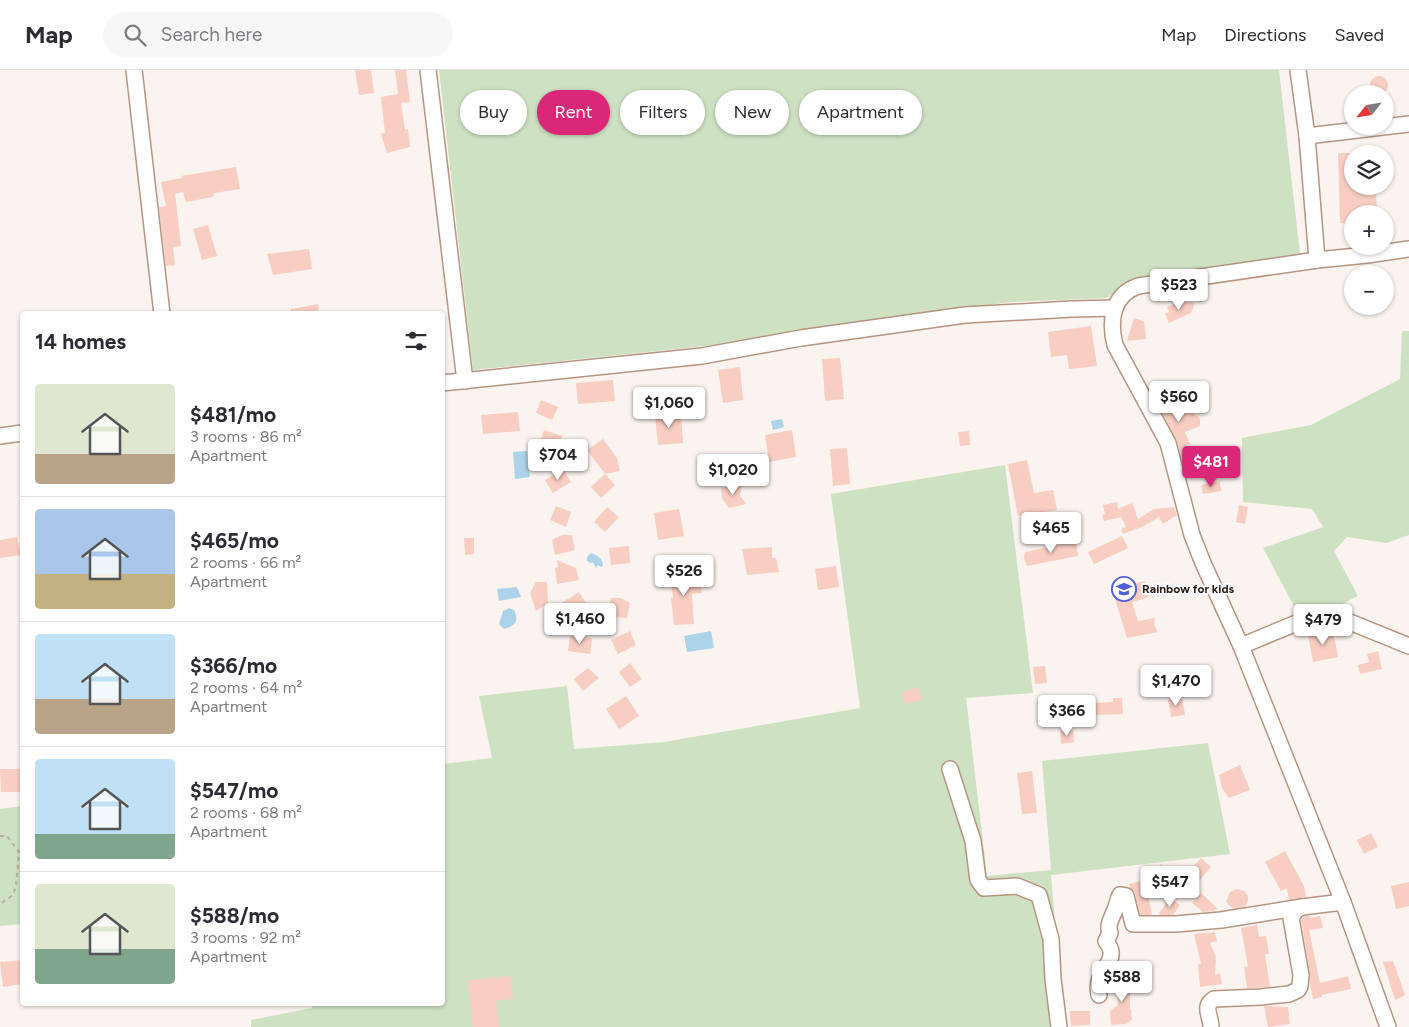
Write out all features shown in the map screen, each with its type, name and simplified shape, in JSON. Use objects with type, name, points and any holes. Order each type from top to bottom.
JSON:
[{"type":"street","points":[[134,70],[162,311]]},
{"type":"street","points":[[428,70],[465,381]]},
{"type":"street","points":[[1298,70],[1308,136],[1317,260]]},
{"type":"street","points":[[1308,136],[1409,124]]},
{"type":"street","points":[[1388,1027],[1343,902],[1241,646],[1202,563],[1168,443],[1115,345],[1112,331],[1115,308],[1123,294],[1138,286],[1317,260],[1409,249]]},
{"type":"street","points":[[445,384],[702,356],[801,338],[966,315],[1115,308]]},
{"type":"street","points":[[0,436],[20,433]]},
{"type":"street","points":[[1241,646],[1311,617],[1323,614],[1335,616],[1409,646]]},
{"type":"street","points":[[950,769],[972,841],[978,880],[984,888],[1017,886],[1039,895],[1051,939],[1053,979],[1059,1027]]},
{"type":"street","points":[[1099,995],[1100,978],[1111,959],[1111,952],[1106,941],[1110,933],[1108,928],[1109,922],[1120,895],[1126,896],[1133,924],[1176,924],[1343,902]]},
{"type":"street","points":[[1211,1027],[1207,1007],[1209,1002],[1214,999],[1289,994],[1298,990],[1301,974],[1291,918],[1296,910],[1302,907]]},
{"type":"path","points":[[0,836],[7,836],[19,852],[16,886],[13,894],[0,904]]},
{"type":"green space","points":[[439,70],[1279,70],[1300,254],[1133,278],[1107,298],[1010,302],[753,341],[473,370]]},
{"type":"green space","points":[[1402,331],[1409,331],[1409,535],[1386,543],[1347,537],[1334,551],[1358,596],[1303,623],[1263,548],[1323,527],[1312,509],[1243,502],[1242,438],[1311,425],[1400,379]]},
{"type":"green space","points":[[1005,465],[1033,693],[966,698],[987,876],[1051,870],[1042,761],[1208,743],[1230,854],[1051,875],[1064,1027],[251,1027],[251,1020],[312,1008],[312,1006],[445,1006],[445,764],[492,758],[479,696],[567,686],[574,749],[664,742],[860,708],[831,494]]},
{"type":"green space","points":[[20,806],[20,924],[0,926],[0,809]]},
{"type":"water","points":[[782,419],[784,427],[773,430],[771,421]]},
{"type":"water","points":[[527,451],[530,477],[515,479],[513,452]]},
{"type":"water","points":[[591,553],[601,559],[603,566],[598,565],[596,568],[593,562],[587,561],[587,557]]},
{"type":"water","points":[[517,587],[521,597],[499,601],[497,589]]},
{"type":"water","points":[[509,608],[514,610],[516,620],[514,625],[504,629],[499,624],[503,611]]},
{"type":"water","points":[[711,631],[714,648],[687,652],[684,636]]},
{"type":"building","points":[[355,70],[371,70],[374,93],[359,95]]},
{"type":"building","points":[[395,70],[406,70],[410,102],[401,103],[405,130],[408,129],[410,147],[387,153],[381,134],[385,133],[381,97],[398,94]]},
{"type":"building","points":[[1379,76],[1388,85],[1370,85],[1373,79]]},
{"type":"building","points":[[1338,153],[1344,153],[1344,195],[1376,195],[1377,205],[1344,205],[1344,223],[1340,223]]},
{"type":"building","points":[[236,167],[240,189],[214,193],[213,197],[186,202],[183,192],[175,194],[181,246],[173,247],[175,265],[166,266],[159,207],[166,206],[161,182],[182,178],[181,176]]},
{"type":"building","points":[[208,225],[217,256],[202,260],[193,229]]},
{"type":"building","points":[[309,249],[312,269],[273,275],[267,254]]},
{"type":"building","points":[[1180,301],[1195,303],[1191,313],[1169,323],[1165,314],[1169,312],[1167,307]]},
{"type":"building","points":[[318,304],[319,311],[291,311],[291,309]]},
{"type":"building","points":[[1134,318],[1144,321],[1146,339],[1127,341]]},
{"type":"building","points":[[1091,326],[1097,366],[1069,369],[1067,355],[1051,357],[1048,332]]},
{"type":"building","points":[[840,358],[844,399],[825,401],[822,359]]},
{"type":"building","points":[[740,367],[743,400],[723,403],[718,370]]},
{"type":"building","points":[[613,380],[615,401],[578,404],[576,383]]},
{"type":"building","points":[[1176,394],[1182,408],[1187,407],[1200,419],[1200,426],[1185,432],[1190,444],[1186,445],[1192,458],[1183,462],[1176,439],[1157,402]]},
{"type":"building","points":[[541,400],[558,407],[552,420],[536,413]]},
{"type":"building","points":[[518,412],[520,431],[483,434],[481,415]]},
{"type":"building","points":[[681,413],[683,443],[658,445],[655,415]]},
{"type":"building","points":[[544,430],[562,436],[558,450],[540,443]]},
{"type":"building","points":[[792,430],[796,457],[769,462],[765,435]]},
{"type":"building","points":[[969,431],[970,445],[960,446],[958,432]]},
{"type":"building","points":[[603,439],[617,458],[620,471],[605,474],[587,450]]},
{"type":"building","points":[[847,448],[850,484],[833,486],[830,449]]},
{"type":"building","points":[[1027,460],[1034,493],[1053,490],[1057,510],[1018,516],[1008,464]]},
{"type":"building","points":[[563,469],[571,482],[553,493],[545,480]]},
{"type":"building","points":[[605,474],[615,485],[601,498],[591,487]]},
{"type":"building","points":[[1220,481],[1222,491],[1203,494],[1201,485]]},
{"type":"building","points":[[742,483],[740,495],[746,504],[729,508],[722,498],[721,488]]},
{"type":"building","points":[[1117,502],[1118,509],[1132,503],[1138,519],[1154,509],[1175,507],[1177,515],[1163,524],[1159,517],[1144,526],[1123,534],[1121,529],[1126,527],[1121,517],[1104,521],[1102,515],[1105,514],[1103,505]]},
{"type":"building","points":[[1239,505],[1248,507],[1245,524],[1236,522]]},
{"type":"building","points":[[556,506],[571,512],[566,527],[550,520]]},
{"type":"building","points":[[607,507],[619,517],[605,532],[594,522]]},
{"type":"building","points":[[679,509],[684,536],[658,540],[654,513]]},
{"type":"building","points":[[562,535],[572,535],[575,550],[555,555],[552,540]]},
{"type":"building","points":[[1122,536],[1128,548],[1094,564],[1088,552]]},
{"type":"building","points":[[17,537],[20,555],[0,558],[0,540]]},
{"type":"building","points":[[464,538],[474,538],[474,554],[465,555]]},
{"type":"building","points":[[1076,541],[1078,556],[1027,566],[1024,558],[1025,552]]},
{"type":"building","points":[[629,546],[630,563],[611,565],[609,548]]},
{"type":"building","points":[[772,547],[772,558],[776,558],[779,572],[747,575],[742,549]]},
{"type":"building","points":[[557,560],[576,568],[579,580],[557,584],[555,568],[558,567]]},
{"type":"building","points":[[836,566],[839,587],[818,590],[815,569]]},
{"type":"building","points":[[697,572],[702,593],[692,594],[694,624],[674,625],[670,576]]},
{"type":"building","points":[[1145,581],[1144,591],[1149,597],[1132,602],[1138,621],[1155,618],[1154,625],[1158,632],[1127,638],[1112,589]]},
{"type":"building","points":[[536,582],[547,582],[548,603],[536,611],[530,593]]},
{"type":"building","points":[[579,592],[587,605],[580,608],[582,612],[568,618],[560,604]]},
{"type":"building","points":[[611,598],[621,598],[630,603],[627,618],[616,617],[607,612]]},
{"type":"building","points":[[1333,630],[1338,657],[1313,662],[1308,635]]},
{"type":"building","points":[[630,631],[636,645],[618,654],[611,640]]},
{"type":"building","points":[[570,636],[592,638],[590,654],[568,651]]},
{"type":"building","points":[[1378,651],[1382,669],[1360,674],[1358,665],[1369,662],[1367,654]]},
{"type":"building","points":[[630,663],[642,679],[630,687],[619,672]]},
{"type":"building","points":[[1045,666],[1047,683],[1035,684],[1033,667]]},
{"type":"building","points":[[588,668],[599,678],[583,691],[574,679]]},
{"type":"building","points":[[919,687],[922,700],[905,704],[902,692]]},
{"type":"building","points":[[626,696],[639,716],[619,729],[606,709]]},
{"type":"building","points":[[1182,697],[1185,715],[1171,717],[1168,699]]},
{"type":"building","points":[[1113,698],[1122,698],[1123,714],[1096,715],[1093,703],[1113,702]]},
{"type":"building","points":[[1073,730],[1074,742],[1061,744],[1060,731]]},
{"type":"building","points":[[1240,765],[1250,790],[1229,798],[1222,788],[1219,775]]},
{"type":"building","points":[[0,769],[20,769],[20,792],[1,792]]},
{"type":"building","points":[[1032,771],[1037,813],[1022,814],[1017,773]]},
{"type":"building","points":[[1371,833],[1378,847],[1364,854],[1357,840]]},
{"type":"building","points":[[1285,851],[1304,886],[1306,897],[1289,900],[1287,888],[1281,891],[1265,862]]},
{"type":"building","points":[[1201,858],[1211,867],[1197,883],[1187,874]]},
{"type":"building","points":[[1161,864],[1177,877],[1169,887],[1153,874]]},
{"type":"building","points":[[1145,880],[1152,915],[1140,915],[1135,894],[1129,884]]},
{"type":"building","points":[[1409,882],[1409,906],[1396,909],[1391,886]]},
{"type":"building","points":[[1237,889],[1244,891],[1248,896],[1248,900],[1245,907],[1233,909],[1226,902],[1230,892]]},
{"type":"building","points":[[1201,893],[1217,908],[1214,911],[1203,912],[1192,903]]},
{"type":"building","points":[[1170,898],[1180,905],[1173,915],[1161,915],[1159,913]]},
{"type":"building","points":[[1305,916],[1310,918],[1320,916],[1323,928],[1309,930],[1320,983],[1348,976],[1351,989],[1322,995],[1322,997],[1313,999],[1301,920]]},
{"type":"building","points":[[1257,925],[1259,937],[1266,936],[1269,954],[1265,954],[1270,987],[1247,988],[1244,967],[1248,966],[1241,928]]},
{"type":"building","points":[[1215,932],[1217,941],[1210,943],[1216,957],[1215,975],[1220,973],[1222,984],[1200,987],[1198,964],[1201,964],[1194,934]]},
{"type":"building","points":[[20,960],[20,984],[3,987],[0,962]]},
{"type":"building","points":[[1393,961],[1405,995],[1395,1000],[1383,962]]},
{"type":"building","points":[[510,976],[513,999],[496,1001],[499,1027],[473,1027],[468,980]]},
{"type":"building","points":[[1118,976],[1130,976],[1132,1020],[1126,1024],[1111,1025],[1110,1011],[1118,1005]]},
{"type":"building","points":[[1264,1006],[1288,1007],[1290,1024],[1268,1027]]},
{"type":"building","points":[[1070,1011],[1090,1011],[1090,1025],[1071,1026]]},
{"type":"place","name":"Rainbow for kids","points":[[1124,589]]}]
